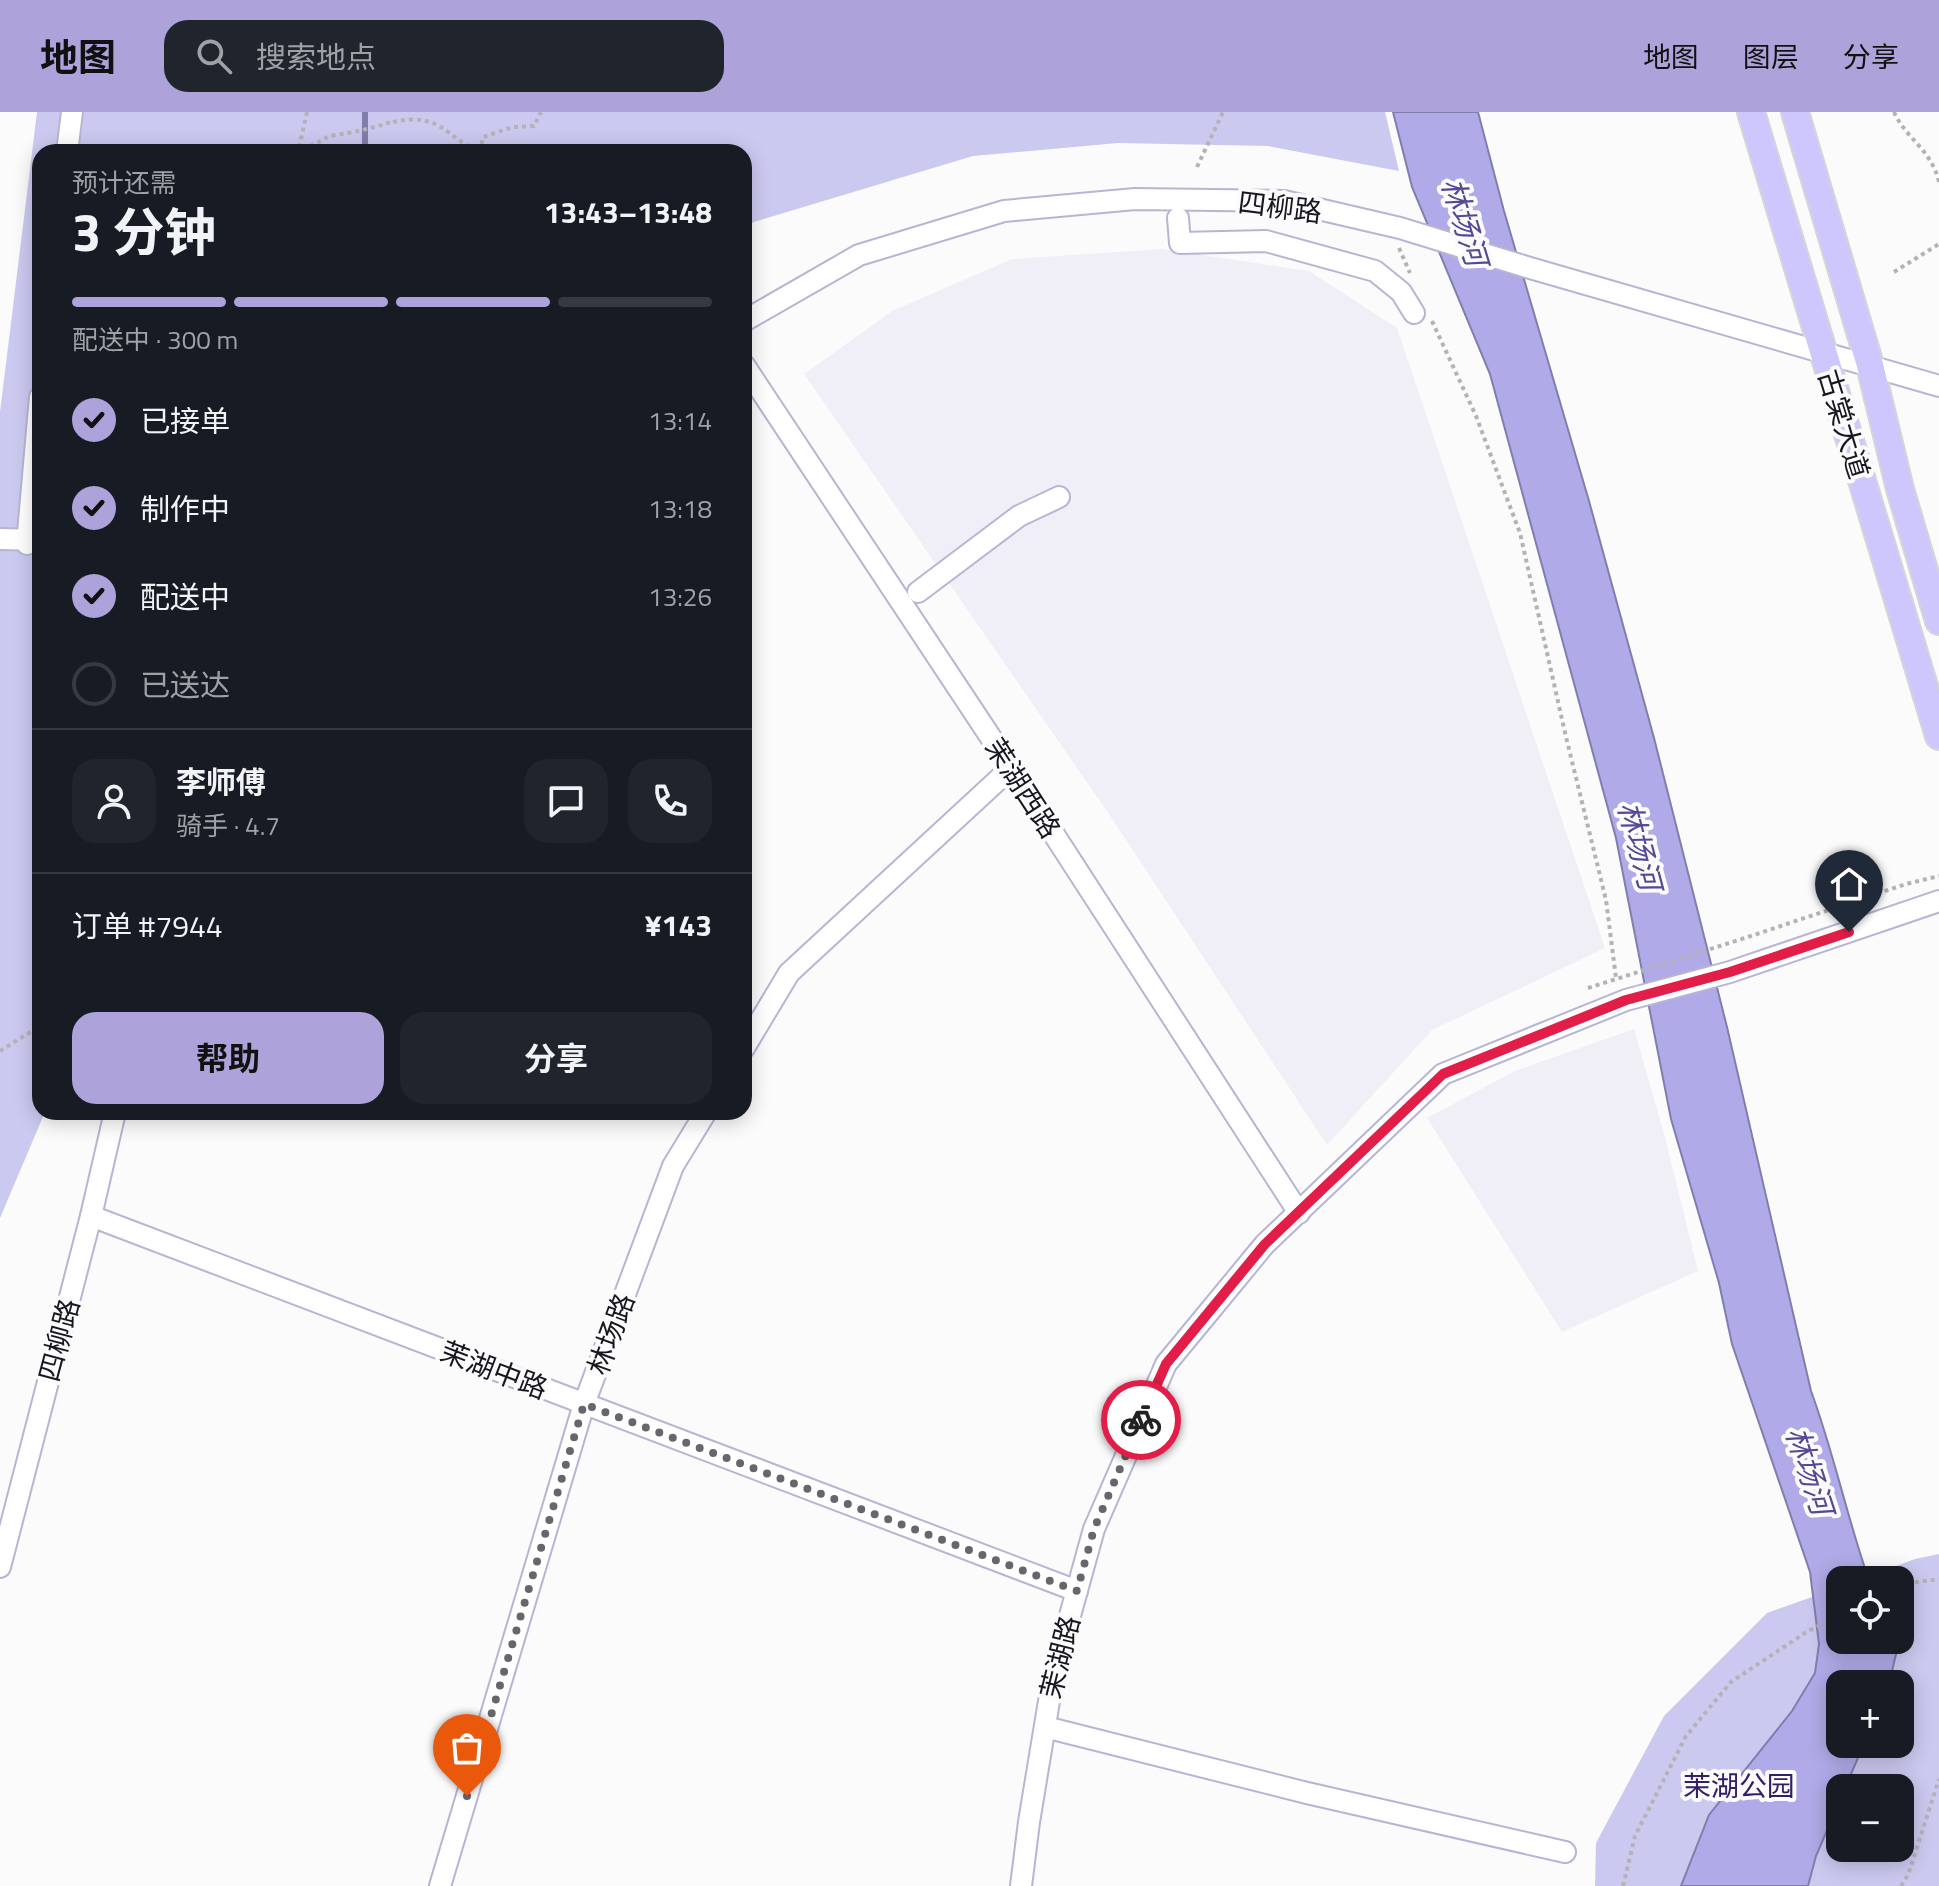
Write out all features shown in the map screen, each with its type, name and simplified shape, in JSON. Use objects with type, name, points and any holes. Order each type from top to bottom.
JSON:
[{"type":"main road","name":"古棠大道","points":[[1751,112],[1939,736]]},
{"type":"main road","name":"古棠大道","points":[[1795,112],[1870,365],[1900,489],[1939,621]]},
{"type":"street","points":[[68,144],[72,112]]},
{"type":"street","name":"四柳路","points":[[752,316],[859,255],[1004,211],[1135,199],[1284,201],[1394,227],[1939,386]]},
{"type":"street","points":[[1178,218],[1180,243],[1266,241],[1375,271],[1420,311]]},
{"type":"street","name":"茉湖西路","points":[[752,377],[1011,768],[1299,1213]]},
{"type":"street","points":[[918,592],[1019,516],[1059,497]]},
{"type":"street","points":[[0,539],[32,542]]},
{"type":"street","points":[[752,1035],[789,973],[1011,768]]},
{"type":"street","name":"茉湖路","points":[[1021,1886],[1053,1677],[1094,1529],[1166,1364],[1265,1244],[1443,1074],[1626,1000],[1730,972],[1939,901]]},
{"type":"street","name":"四柳路","points":[[0,1567],[113,1120]]},
{"type":"street","name":"林场路","points":[[440,1886],[584,1404],[673,1166],[701,1120]]},
{"type":"street","name":"茉湖中路","points":[[91,1216],[1077,1591]]},
{"type":"street","points":[[1045,1727],[1307,1793],[1565,1852]]},
{"type":"path","points":[[301,144],[307,112]]},
{"type":"path","points":[[482,144],[483,137],[513,127],[534,126],[541,112]]},
{"type":"path","points":[[1197,167],[1223,112]]},
{"type":"path","points":[[1894,112],[1906,131],[1933,161],[1939,182]]},
{"type":"path","points":[[319,144],[332,135],[344,135],[419,117],[455,134],[465,144]]},
{"type":"path","points":[[383,125],[394,121]]},
{"type":"path","points":[[1394,227],[1414,281]]},
{"type":"path","points":[[1894,272],[1939,244]]},
{"type":"path","points":[[1420,311],[1476,416],[1520,533],[1606,900],[1616,978]]},
{"type":"path","points":[[1588,988],[1906,884],[1939,876]]},
{"type":"path","points":[[0,1051],[32,1031]]},
{"type":"path","points":[[1914,1583],[1939,1579]]},
{"type":"path","points":[[1623,1886],[1635,1836],[1686,1736],[1731,1682],[1826,1623]]},
{"type":"path","points":[[1901,1886],[1908,1875],[1939,1779]]},
{"type":"shaded area","points":[[1162,249],[1309,271],[1397,328],[1605,948],[1432,1030],[1327,1145],[1111,817],[804,374],[892,311],[1012,259]]},
{"type":"shaded area","points":[[1634,1029],[1698,1271],[1562,1332],[1427,1118],[1515,1071]]},
{"type":"green space","points":[[37,112],[1385,112],[1399,171],[1268,146],[1118,143],[973,156],[752,223],[752,144],[33,144]]},
{"type":"green space","points":[[32,153],[32,1120],[42,1120],[0,1218],[0,412]]},
{"type":"green space","name":"茉湖公园","points":[[1939,1554],[1939,1886],[1595,1886],[1596,1843],[1664,1716],[1767,1613],[1826,1592],[1826,1654],[1914,1654],[1914,1566],[1896,1566]]},
{"type":"water","name":"林场河","points":[[1393,112],[1478,112],[1654,738],[1727,1027],[1811,1391],[1865,1566],[1826,1566],[1826,1654],[1896,1654],[1892,1670],[1826,1670],[1826,1758],[1858,1758],[1851,1774],[1826,1774],[1826,1833],[1808,1886],[1681,1886],[1709,1815],[1792,1711],[1815,1673],[1819,1644],[1810,1572],[1732,1344],[1719,1283],[1671,1119],[1616,838],[1490,374],[1412,187]]},
{"type":"waterway","points":[[365,112],[365,144]]},
{"type":"way so far","points":[[467,1796],[584,1404],[1077,1591],[1094,1529],[1141,1420]]},
{"type":"route","points":[[1141,1420],[1166,1364],[1265,1244],[1443,1074],[1626,1000],[1730,972],[1849,932]]}]
